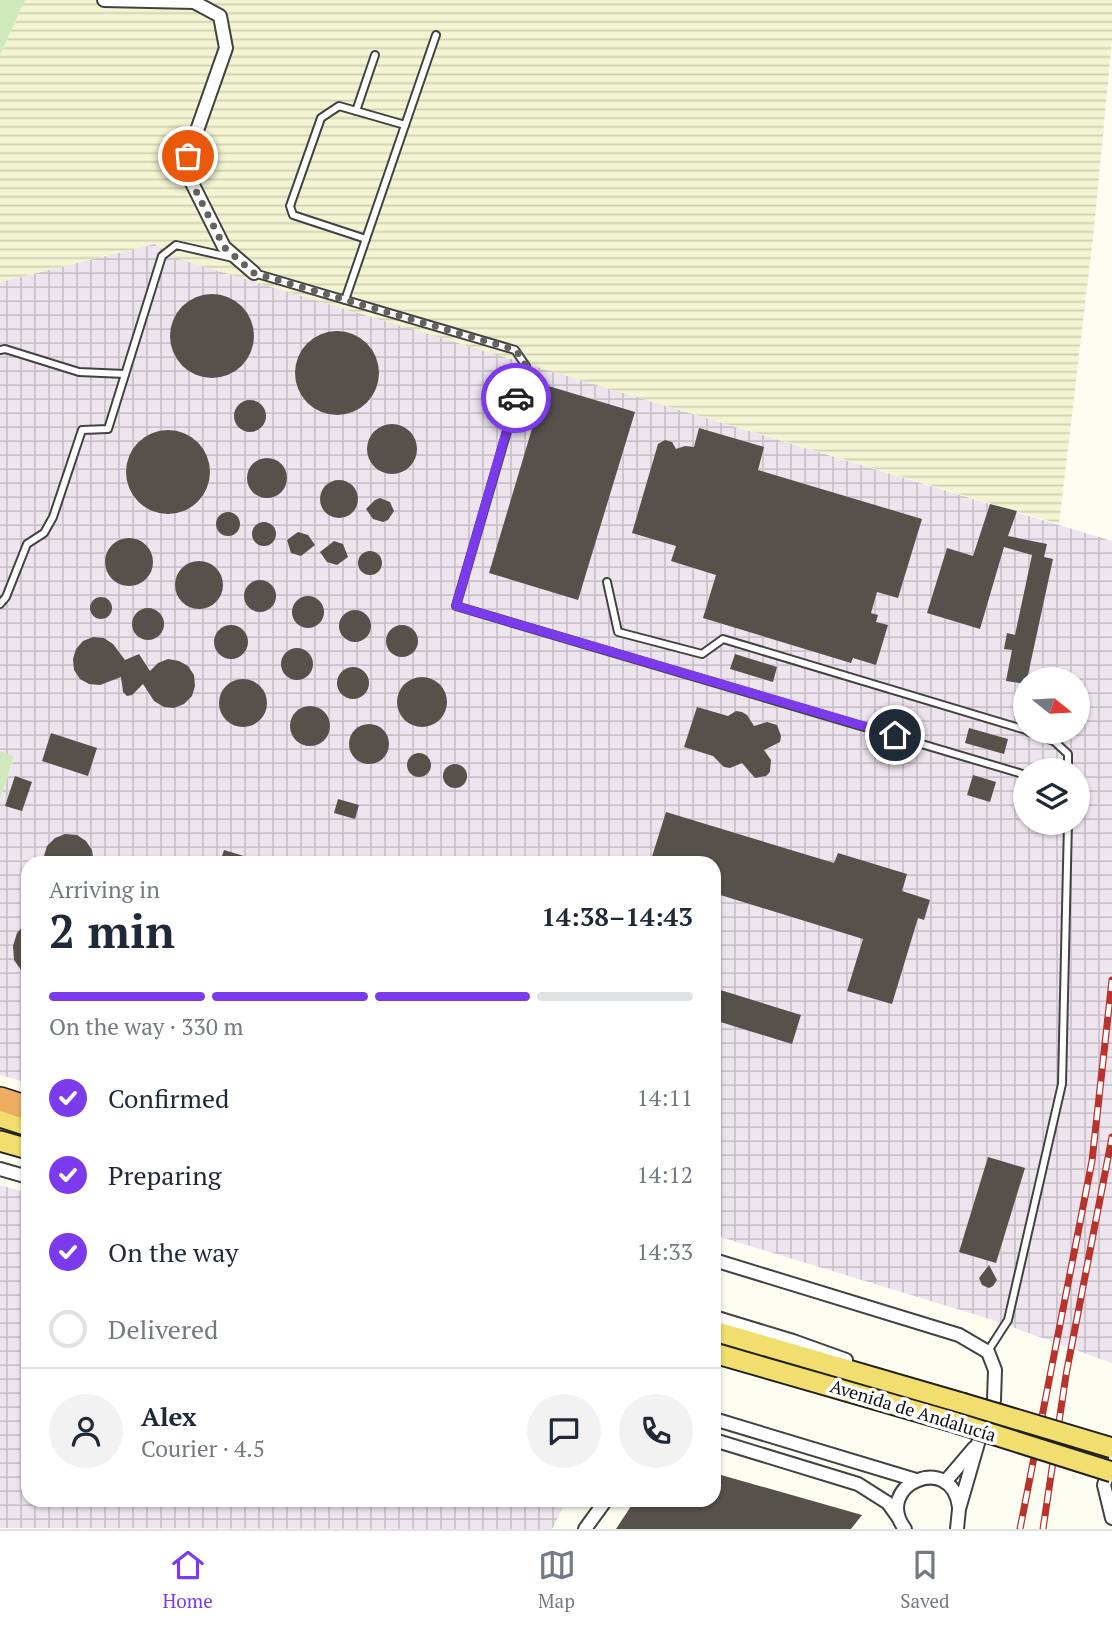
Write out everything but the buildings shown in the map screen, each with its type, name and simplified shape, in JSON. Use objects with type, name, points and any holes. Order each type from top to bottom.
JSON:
[{"type":"highway","points":[[0,1100],[21,1107]]},
{"type":"main road","points":[[0,1118],[21,1124]]},
{"type":"main road","points":[[0,1141],[21,1147]]},
{"type":"main road","name":"Avenida de Andalucía","points":[[721,1333],[1112,1448]]},
{"type":"main road","name":"Avenida de Andalucía","points":[[721,1356],[957,1423],[1112,1472]]},
{"type":"street","points":[[104,0],[194,2],[220,16],[226,48],[188,156],[191,181],[224,247],[254,273]]},
{"type":"street","points":[[0,1169],[21,1175]]},
{"type":"street","points":[[721,1262],[959,1335],[988,1352],[995,1370],[994,1400],[978,1443],[956,1522]]},
{"type":"street","points":[[721,1319],[793,1341],[962,1403]]},
{"type":"street","points":[[721,1421],[916,1480],[936,1478],[953,1489],[958,1499],[956,1522]]},
{"type":"street","points":[[721,1442],[858,1484],[888,1503],[905,1529]]},
{"type":"street","points":[[945,1482],[978,1443]]},
{"type":"street","points":[[1112,1459],[1104,1485],[1112,1518]]},
{"type":"street","points":[[898,1517],[900,1495],[916,1480]]},
{"type":"street","points":[[585,1529],[601,1507]]},
{"type":"lane","points":[[345,300],[436,36]]},
{"type":"lane","points":[[356,111],[375,55]]},
{"type":"lane","points":[[366,239],[303,220],[293,215],[290,206],[321,118],[339,106],[405,125]]},
{"type":"lane","points":[[0,604],[6,597],[27,544],[44,533],[53,517],[82,430],[108,429],[162,256],[176,245],[239,260]]},
{"type":"lane","points":[[254,273],[516,350],[526,366],[456,606],[1013,771]]},
{"type":"lane","points":[[0,350],[5,349],[79,372],[125,373]]},
{"type":"lane","points":[[607,582],[618,632],[702,654],[723,639],[1013,727]]},
{"type":"lane","points":[[1057,744],[1069,754],[1069,758]]},
{"type":"lane","points":[[988,1352],[1008,1320],[1062,1084],[1068,835]]},
{"type":"shaded area","points":[[154,244],[518,361],[1112,541],[1112,1363],[990,1319],[721,1237],[721,856],[21,856],[21,1081],[0,1075],[0,799],[14,758],[0,751],[0,282]]},
{"type":"shaded area","points":[[0,1185],[21,1191],[21,1507],[563,1507],[552,1529],[0,1528]]},
{"type":"green space","points":[[0,0],[25,0],[0,55]]},
{"type":"green space","points":[[25,0],[1112,0],[1112,41],[1094,229],[1059,524],[175,258],[154,244],[0,282],[0,55]]},
{"type":"green space","points":[[0,751],[14,757],[0,799]]},
{"type":"railway","points":[[1020,1529],[1092,1161],[1112,980]]},
{"type":"railway","points":[[1043,1529],[1066,1375],[1112,1137]]},
{"type":"way so far","points":[[188,156],[191,181],[224,247],[254,273],[516,350],[526,366],[516,398]]},
{"type":"route","points":[[516,398],[456,606],[895,735]]}]
